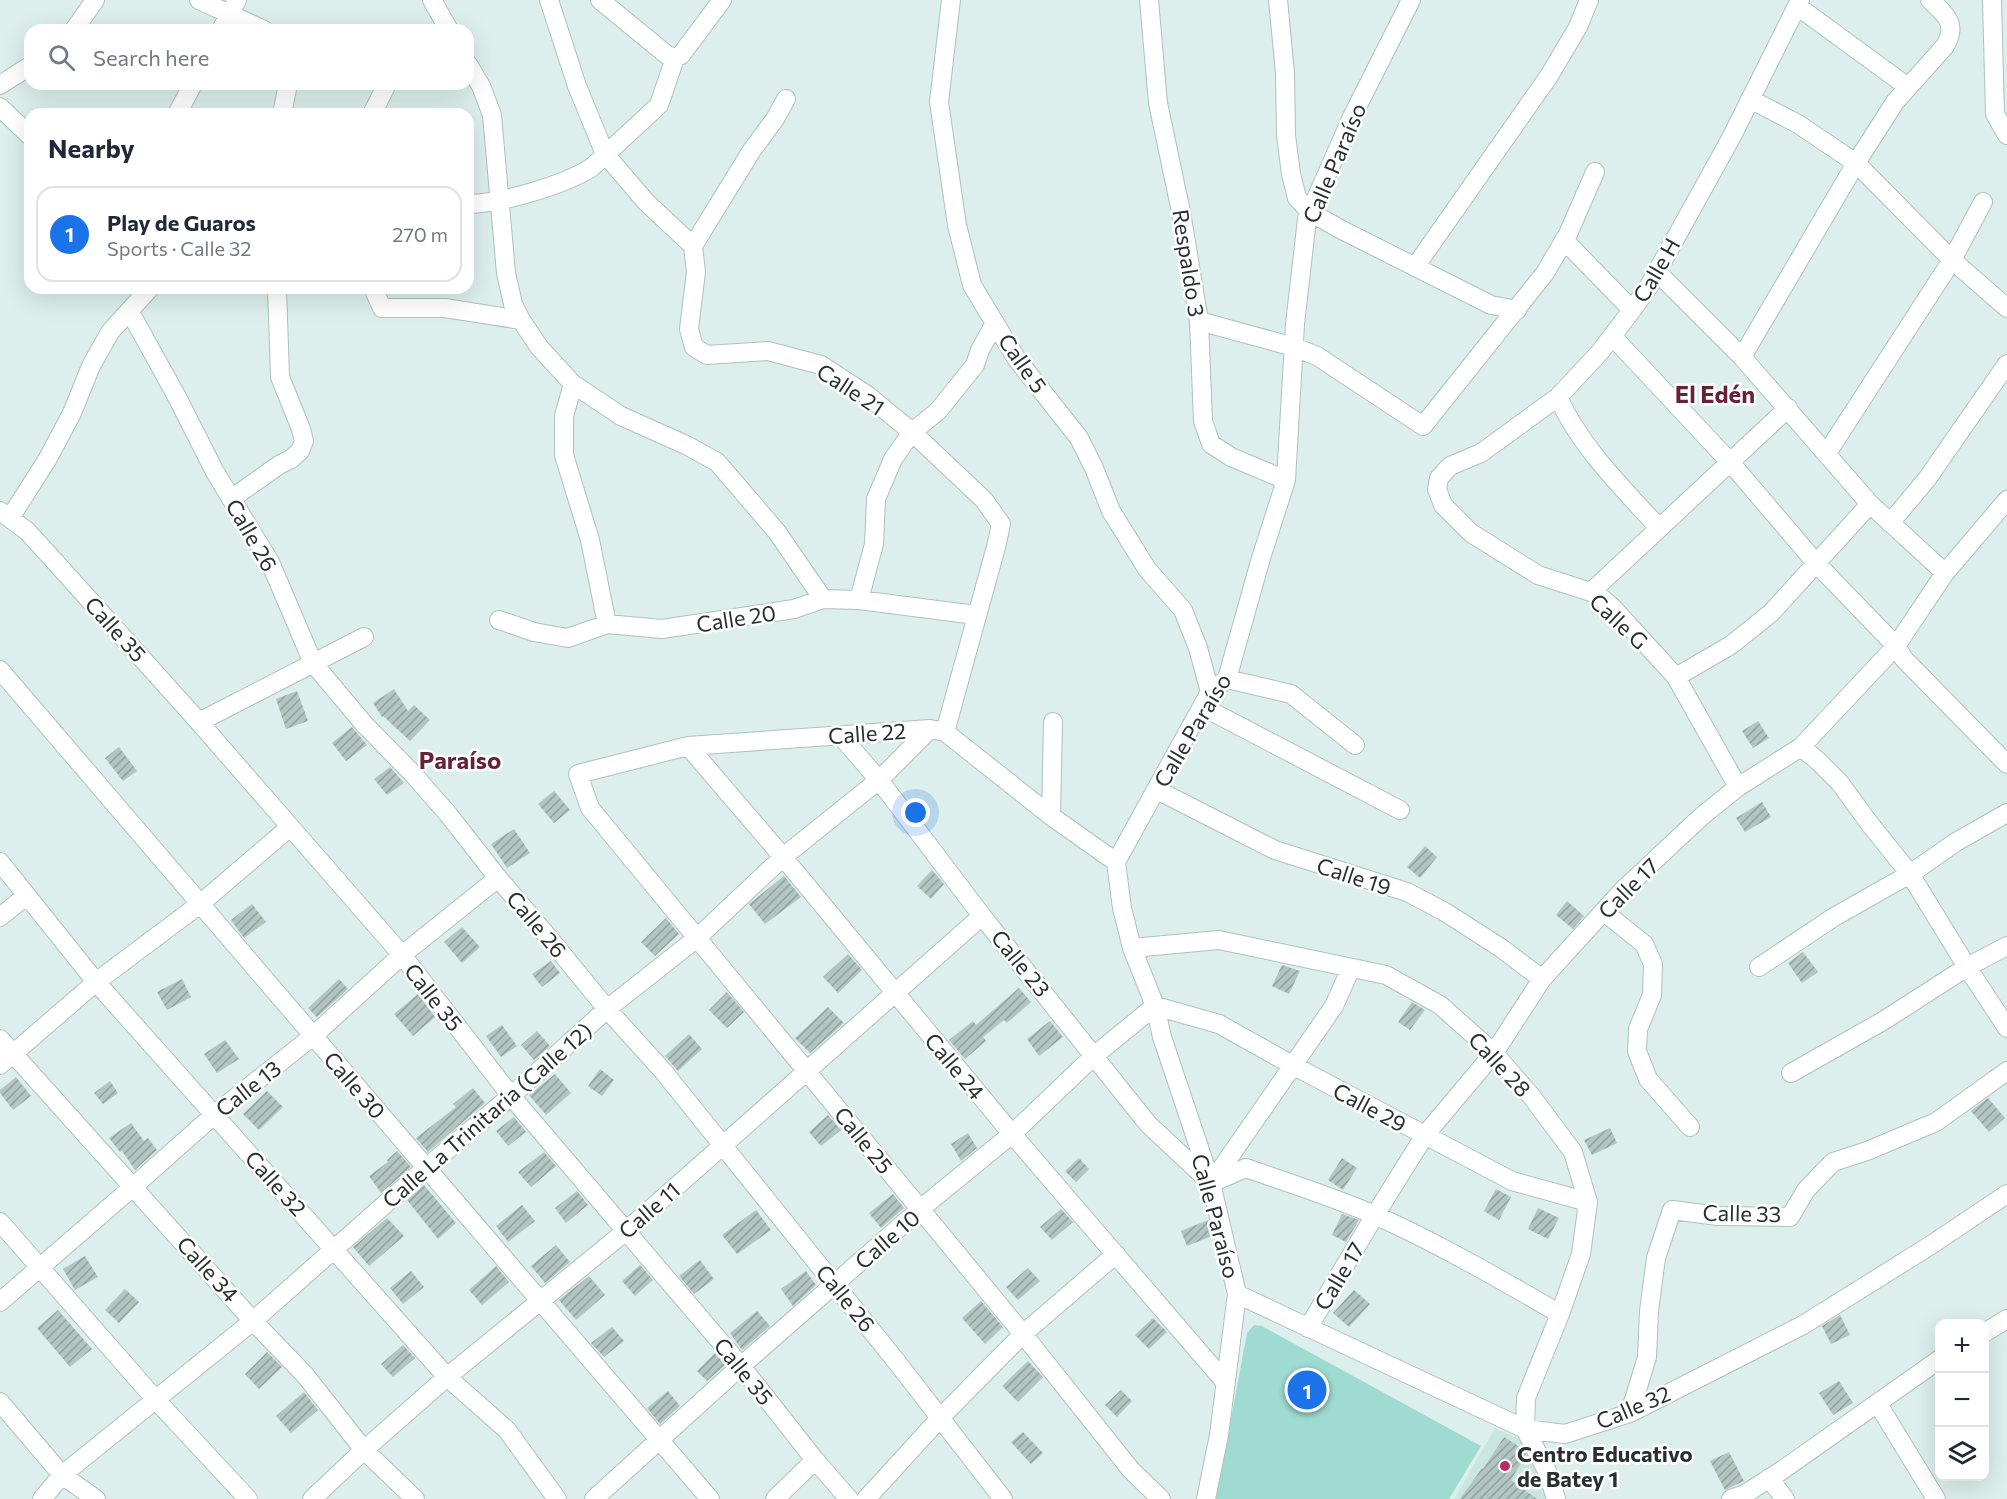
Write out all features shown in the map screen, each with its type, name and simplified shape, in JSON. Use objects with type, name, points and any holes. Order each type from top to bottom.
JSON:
[{"type":"street","points":[[78,24],[95,0]]},
{"type":"street","points":[[199,0],[250,24]]},
{"type":"street","points":[[432,0],[441,24]]},
{"type":"street","points":[[549,0],[577,86],[605,154],[646,202],[693,246],[786,99]]},
{"type":"street","points":[[600,0],[667,55],[675,58]]},
{"type":"street","name":"Calle 5","points":[[951,0],[939,102],[957,225],[972,285],[1016,358],[1079,438],[1111,511],[1147,569],[1183,610],[1198,648],[1206,700]]},
{"type":"street","name":"Respaldo 3","points":[[1149,0],[1158,103],[1181,212],[1199,321],[1203,421],[1211,444],[1232,457],[1286,480]]},
{"type":"street","points":[[1278,0],[1285,73],[1286,135],[1297,198],[1310,212],[1340,229],[1491,305],[1516,310]]},
{"type":"street","name":"Calle Paraíso","points":[[1206,1499],[1219,1435],[1237,1294],[1211,1183],[1162,1037],[1155,1006],[1132,948],[1122,908],[1116,862],[1206,700],[1227,679],[1286,480],[1294,347],[1307,219],[1352,117],[1411,0]]},
{"type":"street","points":[[1415,267],[1549,76],[1578,27],[1590,0]]},
{"type":"street","points":[[1742,357],[1856,163],[1895,102],[1945,46],[1951,35],[1951,25],[1943,12],[1930,0]]},
{"type":"street","points":[[1992,0],[1995,114],[2007,135]]},
{"type":"street","points":[[474,203],[501,201],[578,176],[591,168],[659,105],[675,58],[681,55],[718,2]]},
{"type":"street","points":[[1799,3],[1908,87]]},
{"type":"street","name":"Calle H","points":[[1439,478],[1450,466],[1481,453],[1558,397],[1600,352],[1632,310],[1648,286],[1731,138],[1799,3]]},
{"type":"street","points":[[0,85],[24,70]]},
{"type":"street","points":[[474,74],[492,115],[506,273],[513,304],[521,320],[539,347],[573,384],[621,416],[686,445],[717,462],[777,532],[823,599]]},
{"type":"street","points":[[180,108],[190,90]]},
{"type":"street","points":[[283,108],[287,90]]},
{"type":"street","points":[[375,108],[384,90]]},
{"type":"street","points":[[1750,99],[1798,124],[1856,163],[1952,260],[2007,308]]},
{"type":"street","points":[[0,106],[24,130]]},
{"type":"street","points":[[1199,321],[1294,347],[1317,356],[1423,426],[1545,273],[1564,240],[1595,172]]},
{"type":"street","points":[[1827,453],[1952,260],[1983,202]]},
{"type":"street","points":[[1564,240],[1632,310]]},
{"type":"street","name":"Calle 21","points":[[693,246],[696,273],[689,329],[694,347],[707,355],[768,351],[821,365],[867,394],[912,432],[984,500],[1001,524],[976,615],[938,730]]},
{"type":"street","points":[[1656,271],[1742,357],[1870,504],[1945,573]]},
{"type":"street","points":[[231,499],[291,459],[300,451],[304,441],[280,377],[277,294]]},
{"type":"street","points":[[376,294],[382,308],[445,308],[521,320]]},
{"type":"street","points":[[3,515],[47,460],[72,413],[91,366],[110,332],[139,297]]},
{"type":"street","name":"Calle 26","points":[[139,297],[215,472],[270,562],[313,663],[364,724],[427,790],[607,1009],[663,1071],[941,1417],[1003,1499]]},
{"type":"street","points":[[859,600],[874,544],[876,499],[893,459],[912,432],[938,411],[975,365],[995,322]]},
{"type":"street","points":[[1612,336],[1730,462],[1816,563],[1896,646],[1904,659],[2007,764]]},
{"type":"street","points":[[1890,523],[1927,479],[2007,364]]},
{"type":"street","points":[[573,384],[564,416],[564,455],[590,540],[608,624]]},
{"type":"street","points":[[1558,397],[1588,448],[1659,528]]},
{"type":"street","points":[[1591,592],[1788,408]]},
{"type":"street","name":"Calle G","points":[[1439,478],[1437,489],[1443,505],[1471,533],[1538,575],[1598,594],[1613,608],[1676,676],[1738,787]]},
{"type":"street","name":"Calle 17","points":[[1308,1328],[1425,1136],[1494,1053],[1542,979],[1624,889],[1693,824],[1738,787],[1801,747],[1896,646],[1945,573],[2007,500]]},
{"type":"street","points":[[1676,676],[1731,645],[1771,613],[1870,504]]},
{"type":"street","name":"Calle 35","points":[[3,515],[27,531],[58,565],[199,722],[402,955],[511,1096],[741,1366],[815,1460],[849,1499]]},
{"type":"street","name":"Calle 20","points":[[499,620],[534,632],[568,638],[608,624],[662,629],[794,609],[823,599],[859,600],[976,615]]},
{"type":"street","points":[[199,722],[364,637]]},
{"type":"street","name":"Calle 30","points":[[0,670],[710,1499]]},
{"type":"street","points":[[1227,679],[1291,694],[1355,745]]},
{"type":"street","points":[[1206,700],[1400,810]]},
{"type":"street","points":[[1052,816],[1053,722]]},
{"type":"street","points":[[938,730],[1116,862]]},
{"type":"street","name":"Calle 22","points":[[578,774],[688,746],[938,730]]},
{"type":"street","name":"Calle La Trinitaria (Calle 12)","points":[[42,1499],[62,1475],[254,1321],[607,1009],[697,938],[783,857],[938,730]]},
{"type":"street","name":"Calle 23","points":[[840,735],[879,780],[982,916],[1148,1124],[1211,1183]]},
{"type":"street","name":"Calle 24","points":[[688,746],[1012,1134],[1226,1382]]},
{"type":"street","points":[[1801,747],[1818,760],[1840,783],[1910,874],[1967,968],[2007,1028]]},
{"type":"street","name":"Calle 25","points":[[578,774],[590,808],[1023,1334],[1131,1470],[1157,1498]]},
{"type":"street","name":"Calle 19","points":[[1157,790],[1275,850],[1407,892],[1445,912],[1501,948],[1542,979]]},
{"type":"street","points":[[1760,967],[1834,917],[1910,874],[1956,842],[2007,813]]},
{"type":"street","points":[[7,1059],[96,982],[200,904],[290,828]]},
{"type":"street","name":"Calle 32","points":[[0,862],[96,982],[447,1377],[507,1430],[557,1499]]},
{"type":"street","name":"Calle 13","points":[[0,1302],[215,1114],[314,1036],[402,955],[498,878]]},
{"type":"street","points":[[0,916],[26,896]]},
{"type":"street","points":[[1604,912],[1644,944],[1653,964],[1652,995],[1638,1029],[1637,1052],[1648,1079],[1690,1127]]},
{"type":"street","name":"Calle 11","points":[[312,1499],[363,1450],[447,1377],[626,1231],[982,916]]},
{"type":"street","name":"Calle 28","points":[[1132,948],[1219,940],[1386,975],[1440,1005],[1494,1053],[1532,1097],[1573,1152],[1588,1202],[1581,1254],[1526,1398],[1525,1429]]},
{"type":"street","points":[[1791,1073],[1883,1021],[1967,968],[2007,946]]},
{"type":"street","points":[[1211,1183],[1334,1006],[1351,968]]},
{"type":"street","name":"Calle 10","points":[[594,1499],[741,1366],[919,1210],[1012,1134],[1095,1055],[1155,1006]]},
{"type":"street","name":"Calle 29","points":[[1155,1006],[1219,1024],[1512,1181],[1588,1202]]},
{"type":"street","name":"Calle 34","points":[[0,1039],[7,1059],[134,1186],[305,1375],[363,1450],[416,1499]]},
{"type":"street","name":"Calle 33","points":[[1630,1413],[1647,1357],[1649,1311],[1656,1258],[1672,1210],[1718,1216],[1790,1217],[1806,1190],[1833,1162],[1867,1151],[1936,1122],[2007,1071]]},
{"type":"street","points":[[1211,1183],[1246,1168],[1315,1191],[1375,1215],[1476,1265],[1560,1314]]},
{"type":"street","name":"Calle 32","points":[[1237,1294],[1525,1429],[1565,1434],[1630,1413],[1803,1325],[1931,1245],[2007,1194]]},
{"type":"street","points":[[0,1222],[156,1400],[248,1499]]},
{"type":"street","points":[[866,1499],[941,1417],[1023,1334],[1116,1254]]},
{"type":"street","points":[[1989,1330],[2007,1319]]},
{"type":"street","points":[[1731,1499],[1745,1494],[1769,1478],[1935,1363]]},
{"type":"street","points":[[0,1402],[62,1475],[96,1499]]},
{"type":"street","points":[[1878,1404],[1936,1499]]},
{"type":"street","points":[[1525,1429],[1548,1473],[1556,1499]]},
{"type":"street","points":[[775,1499],[815,1460]]},
{"type":"street","points":[[1769,1478],[1785,1499]]},
{"type":"shaded area","name":"Centro Educativo de Batey 1","points":[[1495,1428],[1529,1444],[1546,1499],[1454,1499]]},
{"type":"green space","points":[[1254,1325],[1262,1326],[1481,1446],[1449,1499],[1216,1499],[1247,1333]]},
{"type":"building","points":[[394,689],[408,711],[414,705],[430,720],[410,741],[382,717],[373,703]]},
{"type":"building","points":[[297,691],[308,721],[286,729],[276,699]]},
{"type":"building","points":[[1758,721],[1769,738],[1753,748],[1742,731]]},
{"type":"building","points":[[352,727],[367,745],[346,761],[332,743]]},
{"type":"building","points":[[119,747],[137,771],[123,781],[105,758]]},
{"type":"building","points":[[390,767],[404,783],[387,795],[374,779]]},
{"type":"building","points":[[554,791],[570,810],[554,823],[538,804]]},
{"type":"building","points":[[1762,802],[1771,817],[1745,832],[1736,818]]},
{"type":"building","points":[[514,829],[530,853],[507,868],[491,844]]},
{"type":"building","points":[[1425,846],[1437,857],[1420,878],[1407,867]]},
{"type":"building","points":[[932,870],[944,884],[931,899],[917,886]]},
{"type":"building","points":[[784,876],[801,897],[765,924],[749,904]]},
{"type":"building","points":[[1567,901],[1584,916],[1573,929],[1556,915]]},
{"type":"building","points":[[252,904],[266,922],[244,938],[231,920]]},
{"type":"building","points":[[666,918],[679,934],[655,956],[641,942]]},
{"type":"building","points":[[462,927],[480,947],[462,963],[444,942]]},
{"type":"building","points":[[1803,952],[1818,972],[1802,983],[1788,963]]},
{"type":"building","points":[[848,954],[862,970],[838,993],[823,977]]},
{"type":"building","points":[[551,961],[560,973],[542,987],[532,974]]},
{"type":"building","points":[[1282,965],[1300,971],[1289,994],[1272,986]]},
{"type":"building","points":[[182,979],[191,997],[167,1010],[157,992]]},
{"type":"building","points":[[339,979],[348,989],[317,1017],[308,1008]]},
{"type":"building","points":[[1019,988],[1031,1002],[1007,1023],[1004,1020],[983,1037],[986,1041],[965,1059],[949,1040],[973,1021],[976,1025]]},
{"type":"building","points":[[727,992],[744,1012],[727,1028],[709,1010]]},
{"type":"building","points":[[418,994],[435,1017],[413,1036],[394,1014]]},
{"type":"building","points":[[1412,1002],[1425,1010],[1410,1030],[1398,1022]]},
{"type":"building","points":[[828,1007],[844,1023],[810,1053],[795,1038]]},
{"type":"building","points":[[1050,1021],[1063,1037],[1039,1056],[1027,1039]]},
{"type":"building","points":[[502,1025],[517,1046],[501,1057],[486,1036]]},
{"type":"building","points":[[537,1031],[550,1046],[534,1060],[521,1045]]},
{"type":"building","points":[[689,1034],[702,1049],[678,1071],[665,1056]]},
{"type":"building","points":[[225,1040],[239,1059],[217,1073],[204,1054]]},
{"type":"building","points":[[600,1069],[614,1080],[602,1096],[588,1086]]},
{"type":"building","points":[[555,1074],[571,1093],[546,1115],[529,1095]]},
{"type":"building","points":[[16,1077],[31,1096],[13,1110],[0,1090]]},
{"type":"building","points":[[110,1081],[118,1093],[103,1104],[94,1093]]},
{"type":"building","points":[[473,1088],[485,1103],[428,1152],[416,1138],[456,1107],[453,1104]]},
{"type":"building","points":[[267,1091],[283,1107],[259,1130],[243,1114]]},
{"type":"building","points":[[1988,1098],[2005,1118],[1989,1132],[1971,1111]]},
{"type":"building","points":[[828,1115],[841,1130],[821,1146],[809,1132]]},
{"type":"building","points":[[514,1117],[526,1132],[508,1146],[496,1131]]},
{"type":"building","points":[[131,1123],[144,1141],[148,1138],[157,1150],[135,1170],[122,1151],[120,1152],[109,1138]]},
{"type":"building","points":[[1610,1128],[1617,1143],[1592,1155],[1584,1140]]},
{"type":"building","points":[[968,1133],[977,1148],[961,1161],[951,1144]]},
{"type":"building","points":[[397,1151],[411,1167],[381,1193],[369,1176],[388,1162],[387,1160]]},
{"type":"building","points":[[544,1152],[556,1166],[531,1187],[518,1172]]},
{"type":"building","points":[[1079,1158],[1089,1169],[1076,1182],[1065,1171]]},
{"type":"building","points":[[1342,1158],[1357,1168],[1343,1190],[1328,1180]]},
{"type":"building","points":[[424,1185],[456,1223],[438,1239],[407,1200]]},
{"type":"building","points":[[1496,1189],[1511,1197],[1499,1220],[1484,1211]]},
{"type":"building","points":[[577,1191],[588,1205],[566,1223],[555,1208]]},
{"type":"building","points":[[893,1194],[904,1208],[881,1228],[869,1213]]},
{"type":"building","points":[[522,1205],[535,1221],[508,1242],[496,1226]]},
{"type":"building","points":[[1538,1208],[1559,1218],[1548,1239],[1528,1229]]},
{"type":"building","points":[[1061,1209],[1073,1222],[1052,1240],[1040,1227]]},
{"type":"building","points":[[756,1210],[771,1230],[737,1254],[722,1235]]},
{"type":"building","points":[[1342,1214],[1359,1220],[1346,1242],[1332,1235]]},
{"type":"building","points":[[387,1218],[404,1236],[369,1266],[353,1247]]},
{"type":"building","points":[[1208,1220],[1212,1236],[1187,1246],[1181,1231]]},
{"type":"building","points":[[556,1245],[570,1262],[545,1283],[531,1266]]},
{"type":"building","points":[[85,1256],[98,1277],[75,1290],[63,1269]]},
{"type":"building","points":[[700,1260],[714,1279],[694,1294],[679,1276]]},
{"type":"building","points":[[640,1265],[653,1280],[635,1296],[622,1281]]},
{"type":"building","points":[[496,1266],[509,1282],[482,1305],[469,1290]]},
{"type":"building","points":[[1028,1268],[1040,1281],[1018,1300],[1006,1287]]},
{"type":"building","points":[[411,1271],[424,1287],[403,1304],[390,1288]]},
{"type":"building","points":[[806,1271],[816,1285],[793,1306],[781,1289]]},
{"type":"building","points":[[589,1276],[605,1295],[576,1320],[559,1300]]},
{"type":"building","points":[[125,1289],[139,1302],[119,1323],[105,1310]]},
{"type":"building","points":[[1354,1290],[1370,1304],[1349,1327],[1333,1313]]},
{"type":"building","points":[[981,1301],[1003,1327],[985,1344],[962,1318]]},
{"type":"building","points":[[58,1310],[92,1349],[70,1367],[37,1328]]},
{"type":"building","points":[[757,1311],[770,1326],[742,1350],[730,1333]]},
{"type":"building","points":[[1840,1315],[1850,1335],[1831,1344],[1822,1326]]},
{"type":"building","points":[[1153,1318],[1167,1332],[1149,1349],[1135,1335]]},
{"type":"building","points":[[612,1327],[624,1341],[604,1357],[591,1343]]},
{"type":"building","points":[[403,1345],[415,1358],[393,1377],[381,1364]]},
{"type":"building","points":[[267,1352],[282,1367],[259,1389],[245,1374]]},
{"type":"building","points":[[715,1353],[725,1365],[707,1381],[697,1371]]},
{"type":"building","points":[[1028,1361],[1043,1377],[1018,1402],[1002,1386]]},
{"type":"building","points":[[1839,1381],[1853,1403],[1833,1415],[1819,1393]]},
{"type":"building","points":[[1121,1390],[1132,1401],[1117,1417],[1105,1405]]},
{"type":"building","points":[[668,1391],[680,1406],[660,1424],[647,1408]]},
{"type":"building","points":[[304,1392],[318,1410],[291,1433],[276,1416]]},
{"type":"building","points":[[1023,1432],[1043,1453],[1031,1464],[1011,1442]]},
{"type":"building","points":[[1504,1437],[1523,1449],[1526,1455],[1511,1480],[1537,1499],[1460,1499],[1483,1469]]},
{"type":"building","points":[[1729,1452],[1744,1481],[1725,1490],[1710,1461]]},
{"type":"place","name":"Play de Guaros","points":[[1307,1390]]},
{"type":"place","name":"Centro Educativo de Batey 1","points":[[1505,1466]]},
{"type":"district","name":"El Edén","points":[[1715,393]]},
{"type":"district","name":"Paraíso","points":[[460,759]]}]
